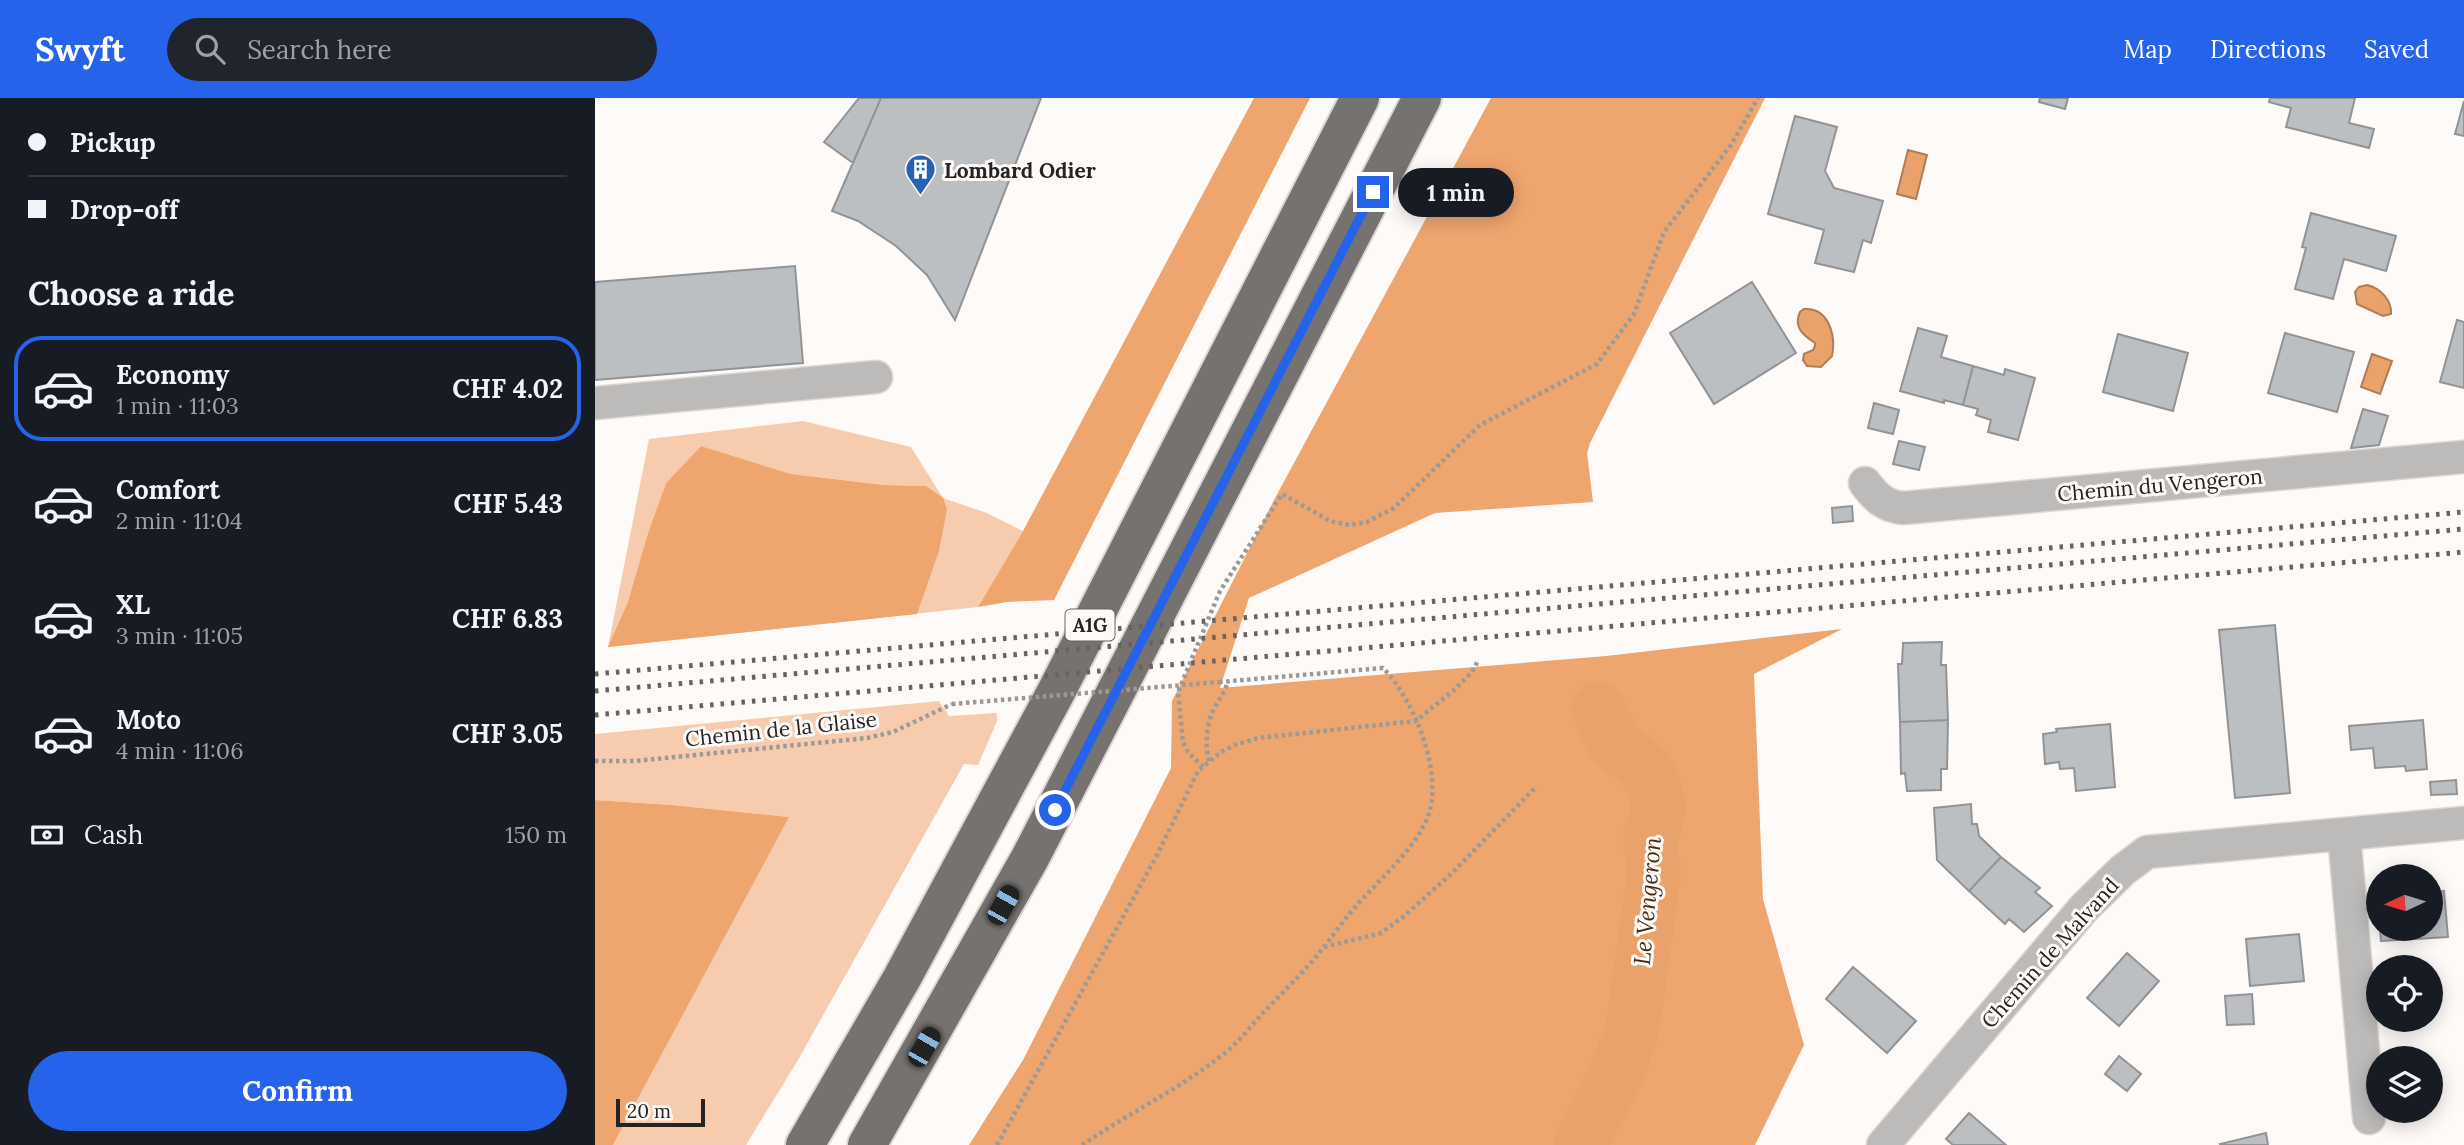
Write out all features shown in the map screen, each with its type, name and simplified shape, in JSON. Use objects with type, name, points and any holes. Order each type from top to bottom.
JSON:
[{"type":"highway","name":"A1G","points":[[805,1145],[902,978],[1037,728],[1360,98]]},
{"type":"highway","name":"A1G","points":[[867,1145],[1030,858],[1422,98]]},
{"type":"street","points":[[595,403],[876,377]]},
{"type":"street","name":"Chemin du Vengeron","points":[[1864,483],[1878,500],[1903,508],[2464,457]]},
{"type":"street","name":"Chemin de Malvand","points":[[1884,1145],[2084,908],[2123,870],[2147,852],[2464,822]]},
{"type":"street","points":[[2344,834],[2366,1084]]},
{"type":"path","points":[[1203,766],[1188,752],[1183,741],[1178,692],[1220,592],[1282,494],[1330,521],[1349,525],[1367,522],[1394,508],[1480,425],[1597,364],[1633,314],[1664,232],[1731,145],[1758,98]]},
{"type":"path","points":[[997,1145],[1091,978],[1156,857],[1198,771],[1235,744],[1258,738],[1416,721],[1454,690],[1472,672],[1478,660]]},
{"type":"path","name":"Chemin de la Glaise","points":[[595,761],[635,761],[867,738],[893,732],[952,704],[1383,668],[1392,678],[1416,721]]},
{"type":"path","points":[[1209,761],[1206,748],[1209,723],[1226,691],[1228,681]]},
{"type":"path","points":[[1082,1145],[1184,1082],[1228,1051],[1324,947],[1356,906],[1399,859],[1422,827],[1430,810],[1432,785],[1428,753],[1416,721]]},
{"type":"path","points":[[1324,947],[1381,933],[1403,918],[1450,875],[1538,786]]},
{"type":"shaded area","points":[[1254,98],[1310,98],[1054,600],[1007,602],[978,607],[1023,531]]},
{"type":"shaded area","points":[[1491,98],[1765,98],[1590,443],[1587,453],[1593,502],[1435,513],[1249,598],[1220,688],[1606,656],[1842,629],[1754,674],[1763,899],[1804,1045],[1755,1145],[969,1145],[1023,1060],[1171,768],[1172,701],[1274,500]]},
{"type":"shaded area","points":[[1908,150],[1927,155],[1916,199],[1897,194]]},
{"type":"shaded area","points":[[2367,285],[2384,295],[2390,304],[2391,314],[2383,316],[2357,304],[2355,292],[2359,287]]},
{"type":"shaded area","points":[[1804,309],[1819,313],[1829,324],[1833,340],[1832,356],[1821,367],[1807,366],[1803,360],[1804,354],[1815,346],[1799,326],[1798,317]]},
{"type":"shaded area","points":[[2372,354],[2392,361],[2380,394],[2361,387]]},
{"type":"shaded area","points":[[803,421],[911,447],[943,498],[987,513],[1023,531],[978,607],[608,647],[649,439]],"holes":[[[701,446],[791,474],[886,485],[926,486],[629,602],[648,533],[666,483]]]},
{"type":"shaded area","points":[[701,446],[791,474],[885,485],[926,486],[943,498],[947,509],[939,551],[917,614],[608,647],[628,602],[666,483]]},
{"type":"shaded area","points":[[939,701],[949,716],[997,713],[997,721],[978,765],[964,764],[798,1060],[746,1145],[613,1145],[788,817],[595,800],[595,734]]},
{"type":"shaded area","points":[[595,800],[789,817],[613,1145],[595,1145]]},
{"type":"building","points":[[859,98],[881,98],[853,163],[824,142]]},
{"type":"building","name":"Lombard Odier","points":[[881,98],[1041,98],[955,320],[927,275],[896,246],[858,221],[832,211]]},
{"type":"building","points":[[2040,98],[2068,98],[2065,109],[2039,102]]},
{"type":"building","points":[[2270,98],[2355,98],[2349,123],[2374,129],[2369,148],[2286,127],[2291,108],[2269,102]]},
{"type":"building","points":[[2464,101],[2464,136],[2455,134]]},
{"type":"building","points":[[1795,116],[1837,127],[1825,171],[1834,188],[1883,201],[1871,243],[1863,240],[1854,272],[1815,263],[1824,230],[1768,214]]},
{"type":"building","points":[[2311,213],[2396,236],[2386,271],[2344,259],[2333,299],[2295,289],[2306,248],[2302,247]]},
{"type":"building","points":[[795,266],[803,363],[595,380],[595,282]]},
{"type":"building","points":[[1752,282],[1796,353],[1714,404],[1670,333]]},
{"type":"building","points":[[2457,320],[2464,322],[2464,388],[2440,382]]},
{"type":"building","points":[[1918,328],[1947,336],[1941,357],[1973,366],[1963,405],[1944,400],[1944,403],[1900,391]]},
{"type":"building","points":[[2285,333],[2354,352],[2337,412],[2268,393]]},
{"type":"building","points":[[2118,334],[2188,353],[2173,411],[2103,392]]},
{"type":"building","points":[[1973,366],[2004,375],[2005,369],[2035,378],[2018,440],[1988,432],[1991,420],[1976,415],[1978,409],[1963,405]]},
{"type":"building","points":[[1874,403],[1899,410],[1893,434],[1868,428]]},
{"type":"building","points":[[2363,409],[2388,416],[2379,445],[2351,448]]},
{"type":"building","points":[[1899,441],[1925,447],[1919,470],[1893,464]]},
{"type":"building","points":[[1852,506],[1853,521],[1833,523],[1832,508]]},
{"type":"building","points":[[2275,625],[2290,793],[2235,798],[2219,630]]},
{"type":"building","points":[[1942,642],[1941,665],[1946,665],[1948,720],[1900,722],[1898,664],[1902,664],[1903,643]]},
{"type":"building","points":[[1948,720],[1947,769],[1941,769],[1941,790],[1907,791],[1905,773],[1901,774],[1900,722]]},
{"type":"building","points":[[2423,720],[2427,769],[2406,771],[2405,766],[2375,768],[2373,748],[2351,750],[2349,726]]},
{"type":"building","points":[[2110,724],[2115,787],[2076,791],[2074,768],[2060,769],[2059,762],[2045,764],[2043,734],[2057,732],[2056,729]]},
{"type":"building","points":[[2456,780],[2457,794],[2431,795],[2430,782]]},
{"type":"building","points":[[1971,804],[1972,824],[1977,824],[1979,836],[2001,857],[1969,891],[1937,860],[1934,808]]},
{"type":"building","points":[[2001,857],[2040,888],[2035,892],[2052,906],[2024,932],[2009,919],[2005,924],[1969,891]]},
{"type":"building","points":[[2443,891],[2448,937],[2443,937]]},
{"type":"building","points":[[2299,934],[2304,981],[2250,986],[2246,939]]},
{"type":"building","points":[[2127,953],[2159,981],[2119,1026],[2087,998]]},
{"type":"building","points":[[1853,967],[1916,1021],[1887,1053],[1826,999]]},
{"type":"building","points":[[2252,994],[2254,1024],[2227,1025],[2225,996]]},
{"type":"building","points":[[2119,1056],[2141,1074],[2127,1091],[2105,1074]]},
{"type":"building","points":[[1969,1113],[2006,1145],[1953,1145],[1946,1139]]},
{"type":"building","points":[[2266,1133],[2268,1145],[2220,1144]]},
{"type":"waterway","name":"Le Vengeron","points":[[1580,1145],[1616,1074],[1632,1031],[1654,874],[1650,838],[1659,809],[1656,791],[1646,769],[1614,743],[1598,709]]},
{"type":"railway","points":[[595,674],[2464,512]]},
{"type":"railway","points":[[595,691],[2464,529]]},
{"type":"railway","points":[[595,715],[2464,552]]},
{"type":"place","name":"Lombard Odier","points":[[921,197]]},
{"type":"route","points":[[1055,810],[1373,192]]}]
